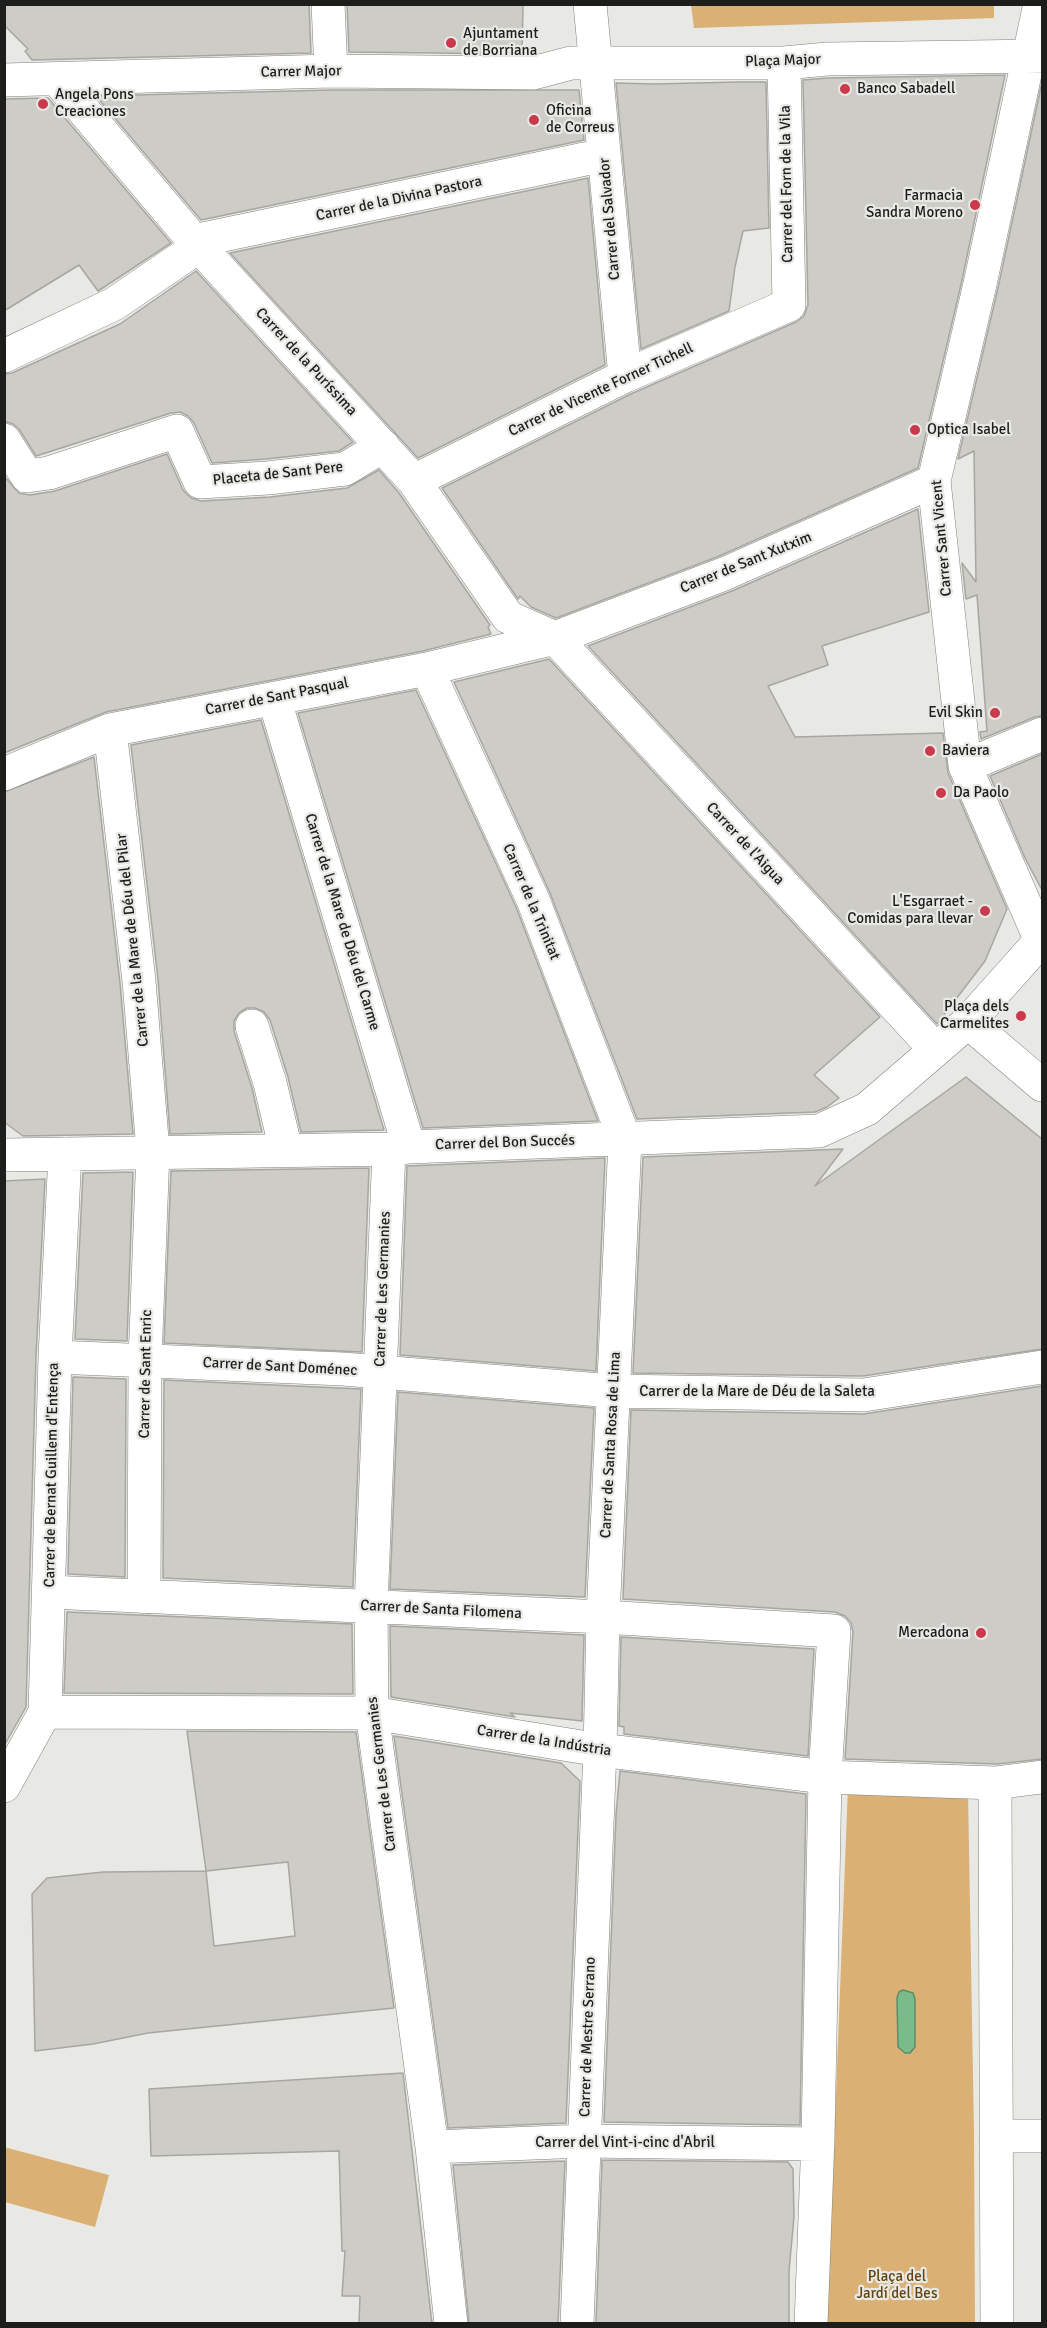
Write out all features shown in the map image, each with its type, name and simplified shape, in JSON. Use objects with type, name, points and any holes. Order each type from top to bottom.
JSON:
[{"type":"street","points":[[328,4],[331,71]]},
{"type":"street","points":[[590,4],[596,63]]},
{"type":"street","name":"Carrer Sant Vicent","points":[[1040,4],[1036,56],[934,481],[965,766],[1042,940]]},
{"type":"street","name":"Plaça Major","points":[[596,63],[784,63],[827,59],[1036,56]]},
{"type":"street","name":"Carrer Major","points":[[10,72],[57,78],[331,71],[533,73],[572,63],[596,63]]},
{"type":"street","name":"Carrer del Salvador","points":[[596,63],[625,376]]},
{"type":"street","name":"Carrer del Forn de la Vila","points":[[784,63],[789,304]]},
{"type":"street","name":"Carrer de la Puríssima","points":[[57,78],[194,242],[414,481],[508,617],[555,638]]},
{"type":"street","name":"Carrer de la Divina Pastora","points":[[194,242],[604,155]]},
{"type":"street","points":[[4,356],[114,304],[186,255],[194,242]]},
{"type":"street","name":"Carrer de Vicente Forner Tichell","points":[[414,481],[625,376],[789,304]]},
{"type":"street","name":"Placeta de Sant Pere","points":[[4,440],[27,476],[49,473],[177,431],[200,482],[268,478],[345,469],[383,446]]},
{"type":"street","name":"Carrer de Sant Xutxim","points":[[555,638],[724,574],[934,481]]},
{"type":"street","name":"Carrer de Sant Pasqual","points":[[4,774],[111,730],[427,669],[555,638]]},
{"type":"street","name":"Carrer de l'Aigua","points":[[555,638],[936,1050]]},
{"type":"street","name":"Carrer de la Trinitat","points":[[427,669],[533,900],[625,1140]]},
{"type":"street","name":"Carrer de la Mare de Déu del Carme","points":[[274,698],[399,1148]]},
{"type":"street","name":"Carrer de la Mare de Déu del Pilar","points":[[111,730],[139,981],[153,1151]]},
{"type":"street","points":[[965,766],[1042,734]]},
{"type":"street","name":"Carrer del Bon Succés","points":[[4,1155],[399,1148],[819,1131],[867,1109],[936,1050],[968,1022],[1042,940]]},
{"type":"street","points":[[968,1022],[1042,1085]]},
{"type":"street","points":[[252,1026],[270,1083],[286,1150]]},
{"type":"street","name":"Carrer de Santa Rosa de Lima","points":[[600,1750],[603,1617],[625,1140]]},
{"type":"street","name":"Carrer de Les Germanies","points":[[399,1148],[380,1373],[371,1607],[372,1713],[432,2147],[451,2324]]},
{"type":"street","name":"Carrer de Sant Enric","points":[[144,1597],[145,1361],[153,1151]]},
{"type":"street","name":"Carrer de Bernat Guillem d'Entença","points":[[4,1786],[45,1712],[55,1357],[65,1154]]},
{"type":"street","name":"Carrer de Sant Doménec","points":[[55,1357],[343,1369],[613,1391]]},
{"type":"street","name":"Carrer de la Mare de Déu de la Saleta","points":[[613,1391],[864,1395],[1042,1367]]},
{"type":"street","name":"Carrer de Santa Filomena","points":[[49,1592],[603,1617],[834,1631],[825,1777]]},
{"type":"street","name":"Carrer de la Indústria","points":[[45,1712],[372,1713],[600,1750],[825,1777],[995,1783],[1042,1777]]},
{"type":"street","name":"Carrer de Mestre Serrano","points":[[577,2324],[600,1750]]},
{"type":"street","points":[[811,2324],[818,2144],[825,1777]]},
{"type":"street","points":[[995,1783],[997,2324]]},
{"type":"street","points":[[998,2136],[1042,2136]]},
{"type":"street","name":"Carrer del Vint-i-cinc d'Abril","points":[[432,2147],[584,2141],[818,2144]]},
{"type":"green space","points":[[691,5],[994,5],[994,18],[694,28]]},
{"type":"green space","name":"Plaça del Jardí del Bes","points":[[848,1786],[968,1792],[975,2323],[827,2324]]},
{"type":"green space","points":[[4,2147],[109,2175],[95,2227],[5,2202]]},
{"type":"shaded area","points":[[903,1990],[913,1993],[915,1999],[915,2047],[910,2053],[905,2053],[898,2047],[897,1998],[899,1992]]},
{"type":"building","points":[[4,4],[309,4],[311,53],[32,60],[25,51],[28,49],[4,25]]},
{"type":"building","name":"Ajuntament de Borriana","points":[[347,4],[523,4],[522,54],[349,52]]},
{"type":"building","points":[[1005,75],[962,280],[918,468],[717,557],[556,618],[531,607],[520,596],[518,599],[442,488],[633,393],[796,322],[804,316],[808,305],[803,80]]},
{"type":"building","points":[[766,82],[769,228],[743,231],[729,311],[641,349],[616,83]]},
{"type":"building","points":[[1042,82],[1042,716],[981,739],[980,732],[987,731],[977,595],[966,599],[962,563],[976,582],[974,451],[958,459],[998,288]]},
{"type":"building","points":[[331,90],[579,90],[584,140],[201,220],[96,96]]},
{"type":"building","points":[[48,98],[171,243],[98,291],[79,265],[4,311],[4,99]]},
{"type":"building","points":[[588,178],[605,365],[418,458],[230,253]]},
{"type":"building","points":[[196,271],[353,442],[339,451],[212,463],[194,423],[180,412],[36,456],[19,429],[4,421],[4,374],[12,373],[120,324]]},
{"type":"building","points":[[167,454],[183,490],[191,498],[201,501],[270,497],[347,488],[379,470],[399,493],[490,625],[488,627],[491,634],[423,651],[106,712],[4,753],[4,476],[19,493],[30,495],[55,491]]},
{"type":"building","points":[[918,509],[929,612],[822,646],[828,665],[768,686],[795,737],[943,733],[948,773],[1007,909],[985,961],[937,1024],[588,646],[732,591]]},
{"type":"building","points":[[549,659],[880,1017],[814,1075],[839,1098],[827,1107],[815,1112],[637,1119],[550,893],[454,682]]},
{"type":"building","points":[[416,690],[516,907],[598,1121],[423,1128],[298,713]]},
{"type":"building","points":[[261,720],[384,1130],[301,1132],[288,1077],[270,1020],[264,1012],[255,1008],[247,1008],[239,1013],[234,1021],[234,1031],[252,1088],[262,1132],[170,1134],[158,979],[131,745]]},
{"type":"building","points":[[1042,754],[1042,890],[1025,858],[990,776]]},
{"type":"building","points":[[94,757],[120,983],[133,1134],[23,1136],[4,1122],[4,792]]},
{"type":"building","points":[[966,1077],[1042,1139],[1042,1349],[863,1376],[633,1373],[643,1157],[843,1149],[815,1186]]},
{"type":"building","points":[[605,1158],[596,1371],[400,1355],[407,1166]]},
{"type":"building","points":[[369,1168],[362,1352],[164,1343],[171,1171]]},
{"type":"building","points":[[133,1172],[127,1341],[75,1339],[83,1173]]},
{"type":"building","points":[[45,1179],[36,1356],[26,1707],[4,1746],[4,1181]]},
{"type":"building","points":[[73,1377],[126,1379],[125,1577],[68,1574]]},
{"type":"building","points":[[164,1380],[361,1389],[353,1587],[163,1578]]},
{"type":"building","points":[[1042,1386],[1042,1759],[997,1764],[845,1759],[853,1632],[851,1623],[845,1616],[835,1612],[623,1599],[631,1410],[864,1414]]},
{"type":"building","points":[[398,1392],[594,1408],[585,1597],[390,1589]]},
{"type":"building","points":[[67,1612],[352,1624],[353,1694],[64,1693]]},
{"type":"building","points":[[390,1626],[584,1635],[582,1721],[510,1713],[515,1717],[391,1697]]},
{"type":"building","points":[[621,1637],[814,1649],[808,1756],[624,1734],[624,1727],[619,1726]]},
{"type":"building","points":[[187,1731],[356,1732],[394,2008],[148,2033],[93,2044],[35,2051],[32,1894],[47,1878],[103,1872],[206,1871]],"holes":[[[288,1862],[295,1936],[214,1946],[206,1871]]]},
{"type":"building","points":[[394,1736],[561,1763],[580,1781],[566,2123],[448,2128]]},
{"type":"building","points":[[620,1771],[806,1794],[800,2125],[604,2122],[616,1815]]},
{"type":"building","points":[[403,2073],[432,2324],[359,2324],[360,2296],[342,2296],[345,2251],[342,2251],[339,2151],[151,2156],[149,2089]]},
{"type":"building","points":[[602,2160],[788,2162],[793,2169],[794,2217],[789,2271],[789,2324],[596,2324]]},
{"type":"building","points":[[565,2161],[558,2324],[469,2324],[453,2165]]},
{"type":"place","name":"Ajuntament de Borriana","points":[[451,43]]},
{"type":"place","name":"Banco Sabadell","points":[[845,89]]},
{"type":"place","name":"Angela Pons Creaciones","points":[[43,104]]},
{"type":"place","name":"Oficina de Correus","points":[[534,120]]},
{"type":"place","name":"Farmacia Sandra Moreno","points":[[975,205]]},
{"type":"place","name":"Optica Isabel","points":[[915,430]]},
{"type":"place","name":"Evil Skin","points":[[995,713]]},
{"type":"place","name":"Baviera","points":[[930,751]]},
{"type":"place","name":"Da Paolo","points":[[941,793]]},
{"type":"place","name":"L'Esgarraet - Comidas para llevar","points":[[985,911]]},
{"type":"place","name":"Plaça dels Carmelites","points":[[1021,1016]]},
{"type":"place","name":"Mercadona","points":[[981,1633]]}]
